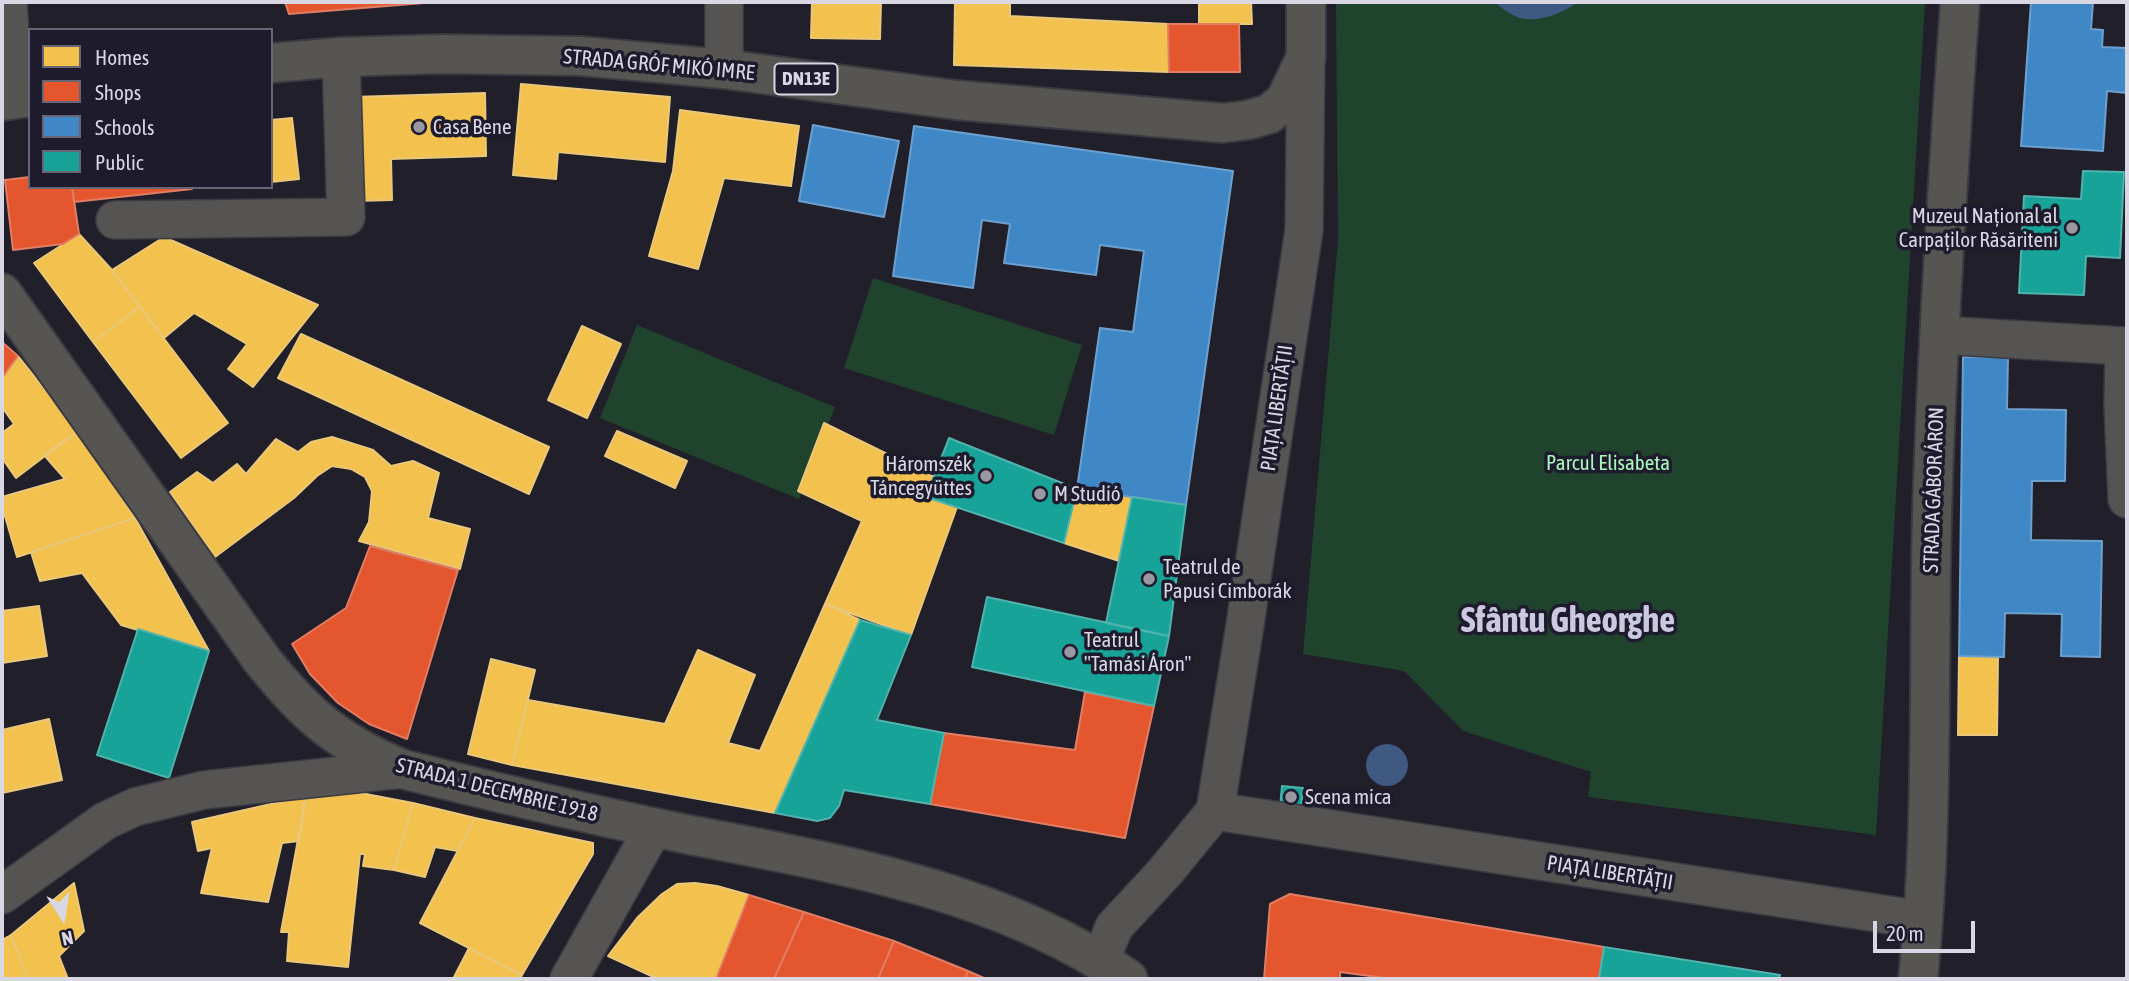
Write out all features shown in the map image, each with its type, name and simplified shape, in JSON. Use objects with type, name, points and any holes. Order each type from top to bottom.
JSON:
[{"type":"main road","name":"PIAȚA LIBERTĂȚII","points":[[1306,2],[1306,57]]},
{"type":"main road","name":"STRADA GÁBOR ÁRON","points":[[1918,979],[1928,824],[1932,527],[1940,335],[1960,2]]},
{"type":"main road","name":"STRADA GRÓF MIKÓ IMRE","points":[[273,63],[341,57],[476,53],[635,60],[956,100],[1223,123],[1269,114],[1285,101],[1306,57]]},
{"type":"main road","name":"STRADA 1 DECEMBRIE 1918","points":[[2,293],[238,627],[291,697],[340,739],[402,769],[920,884],[986,907],[1052,935],[1114,970]]},
{"type":"street","points":[[8,2],[12,102]]},
{"type":"street","points":[[724,2],[724,69]]},
{"type":"street","points":[[115,220],[346,217],[341,57]]},
{"type":"street","name":"PIAȚA LIBERTĂȚII","points":[[1306,57],[1304,230],[1215,811],[1922,920]]},
{"type":"street","points":[[1940,335],[2126,346],[2123,405],[2127,499]]},
{"type":"street","points":[[2,895],[105,821],[135,807],[204,790],[402,769]]},
{"type":"street","points":[[1114,970],[1114,927],[1165,872],[1215,811]]},
{"type":"street","points":[[569,979],[654,827]]},
{"type":"green space","name":"Parcul Elisabeta","points":[[1336,2],[1925,2],[1876,835],[1588,797],[1591,772],[1463,731],[1404,671],[1303,654],[1338,240]]},
{"type":"green space","points":[[873,278],[1082,345],[1054,435],[844,368]]},
{"type":"green space","points":[[637,325],[835,407],[799,499],[600,418]]},
{"type":"water","points":[[1494,2],[1578,2],[1547,17],[1529,19],[1510,14]]},
{"type":"water","points":[[1387,744],[1402,750],[1408,765],[1402,780],[1387,786],[1372,780],[1366,765],[1372,750]]},
{"type":"building: Homes","points":[[812,2],[881,2],[880,39],[811,38]]},
{"type":"building: Homes","points":[[955,2],[1010,2],[1010,16],[1168,24],[1169,72],[954,65]]},
{"type":"building: Homes","points":[[1199,2],[1251,2],[1252,24],[1199,24]]},
{"type":"building: Homes","points":[[521,84],[670,97],[665,162],[558,152],[556,179],[513,175]]},
{"type":"building: Homes","name":"Casa Bene","points":[[485,93],[486,156],[391,159],[392,200],[355,201],[352,97]]},
{"type":"building: Homes","points":[[680,110],[799,126],[791,186],[724,178],[698,269],[649,256],[673,171]]},
{"type":"building: Homes","points":[[292,118],[299,179],[273,182],[273,120]]},
{"type":"building: Homes","points":[[79,234],[112,270],[140,307],[93,342],[34,263]]},
{"type":"building: Homes","points":[[164,237],[318,305],[253,387],[228,369],[247,344],[194,313],[164,338],[112,270]]},
{"type":"building: Homes","points":[[140,307],[228,423],[181,458],[93,342]]},
{"type":"building: Homes","points":[[582,326],[621,344],[587,418],[548,400]]},
{"type":"building: Homes","points":[[301,334],[549,447],[529,494],[278,378]]},
{"type":"building: Homes","points":[[18,356],[78,431],[16,478],[2,458],[2,433],[14,424],[2,407],[2,378]]},
{"type":"building: Homes","points":[[824,423],[934,477],[926,497],[957,507],[911,635],[825,604],[862,521],[798,491]]},
{"type":"building: Homes","points":[[78,431],[135,518],[17,557],[2,506],[2,497],[65,479],[44,455]]},
{"type":"building: Homes","points":[[617,431],[687,461],[675,488],[605,456]]},
{"type":"building: Homes","points":[[332,437],[373,450],[391,466],[413,461],[439,473],[428,518],[470,529],[460,569],[359,541],[369,522],[372,491],[365,477],[351,469],[332,466],[215,557],[170,492],[197,472],[213,483],[237,464],[246,474],[276,439],[298,452],[311,442]]},
{"type":"building: Homes","points":[[1077,489],[1132,497],[1119,561],[1064,543]]},
{"type":"building: Homes","points":[[135,518],[209,651],[121,625],[82,573],[40,581],[31,552]]},
{"type":"building: Homes","points":[[825,604],[860,620],[775,813],[512,765],[528,700],[665,724],[698,650],[755,675],[728,743],[760,751]]},
{"type":"building: Homes","points":[[39,606],[47,656],[2,663],[2,611]]},
{"type":"building: Homes","points":[[1959,656],[1998,657],[1997,735],[1958,735]]},
{"type":"building: Homes","points":[[491,659],[535,670],[512,765],[468,754]]},
{"type":"building: Homes","points":[[49,719],[62,780],[2,793],[2,730]]},
{"type":"building: Homes","points":[[350,791],[413,803],[394,870],[363,866],[365,854],[360,854],[348,967],[287,961],[289,932],[281,932],[306,796]]},
{"type":"building: Homes","points":[[306,796],[299,841],[282,843],[268,902],[201,893],[212,848],[198,851],[192,822]]},
{"type":"building: Homes","points":[[413,803],[475,818],[458,851],[435,847],[425,877],[394,870]]},
{"type":"building: Homes","points":[[475,818],[593,843],[593,854],[522,975],[420,923]]},
{"type":"building: Homes","points":[[74,883],[84,931],[59,956],[68,979],[28,979],[11,935]]},
{"type":"building: Homes","points":[[695,883],[749,895],[716,979],[658,979],[608,956],[637,918],[662,894],[677,884]]},
{"type":"building: Homes","points":[[1440,921],[1466,924],[1463,945],[1437,941]]},
{"type":"building: Homes","points":[[11,935],[28,979],[2,979],[2,940]]},
{"type":"building: Homes","points":[[469,948],[522,975],[520,979],[453,979]]},
{"type":"building: Shops","points":[[285,2],[436,2],[289,14]]},
{"type":"building: Shops","points":[[1168,24],[1239,24],[1240,72],[1169,72]]},
{"type":"building: Shops","points":[[28,177],[28,189],[72,189],[79,234],[63,244],[13,250],[5,180]]},
{"type":"building: Shops","points":[[72,189],[192,189],[74,202]]},
{"type":"building: Shops","points":[[2,342],[18,356],[2,378]]},
{"type":"building: Shops","points":[[370,546],[458,570],[407,739],[369,724],[338,703],[310,674],[292,644],[346,608]]},
{"type":"building: Shops","points":[[1085,692],[1154,706],[1125,838],[930,804],[944,733],[1075,750]]},
{"type":"building: Shops","points":[[1290,894],[1604,947],[1599,979],[1392,979],[1340,972],[1340,979],[1264,979],[1270,904]]},
{"type":"building: Shops","points":[[749,895],[804,912],[774,979],[716,979]]},
{"type":"building: Shops","points":[[804,912],[894,941],[878,979],[774,979]]},
{"type":"building: Shops","points":[[894,941],[968,971],[965,979],[878,979]]},
{"type":"building: Shops","points":[[968,971],[986,979],[965,979]]},
{"type":"building: Schools","points":[[2031,2],[2093,2],[2091,29],[2103,30],[2102,47],[2127,48],[2127,93],[2107,91],[2103,151],[2021,146]]},
{"type":"building: Schools","points":[[813,125],[899,141],[884,217],[799,201]]},
{"type":"building: Schools","points":[[914,126],[1233,171],[1186,505],[1077,489],[1100,328],[1133,332],[1144,251],[1100,245],[1096,275],[1004,263],[1010,224],[982,220],[973,288],[893,276]]},
{"type":"building: Schools","points":[[1963,357],[2008,357],[2007,409],[2066,410],[2065,481],[2032,481],[2031,540],[2102,541],[2100,657],[2061,656],[2062,614],[2005,613],[2004,657],[1959,656]]},
{"type":"building: Public","name":"Muzeul Național al Carpaților Răsăriteni","points":[[2083,171],[2124,172],[2120,258],[2086,256],[2084,295],[2019,293],[2024,196],[2081,199]]},
{"type":"building: Public","points":[[949,438],[1077,489],[1064,543],[926,497]]},
{"type":"building: Public","points":[[1132,497],[1186,505],[1169,636],[1106,623]]},
{"type":"building: Public","name":"Teatrul \"Tamási Áron\"","points":[[987,597],[1169,636],[1154,706],[972,667]]},
{"type":"building: Public","points":[[860,620],[911,635],[877,720],[944,733],[930,804],[844,790],[839,806],[830,818],[817,821],[775,813]]},
{"type":"building: Public","points":[[138,629],[209,651],[169,778],[97,755]]},
{"type":"building: Public","name":"Scena mica","points":[[1282,786],[1303,788],[1301,809],[1280,807]]},
{"type":"building: Public","points":[[1604,947],[1780,975],[1779,979],[1599,979]]},
{"type":"place","name":"Casa Bene","points":[[419,127]]},
{"type":"place","name":"Muzeul Național al Carpaților Răsăriteni","points":[[2072,228]]},
{"type":"place","name":"Háromszék Táncegyüttes","points":[[986,476]]},
{"type":"place","name":"M Studió","points":[[1040,494]]},
{"type":"place","name":"Teatrul de Papusi Cimborák","points":[[1149,579]]},
{"type":"place","name":"Teatrul \"Tamási Áron\"","points":[[1070,652]]},
{"type":"place","name":"Scena mica","points":[[1291,797]]},
{"type":"district","name":"Sfântu Gheorghe","points":[[1568,621]]}]
